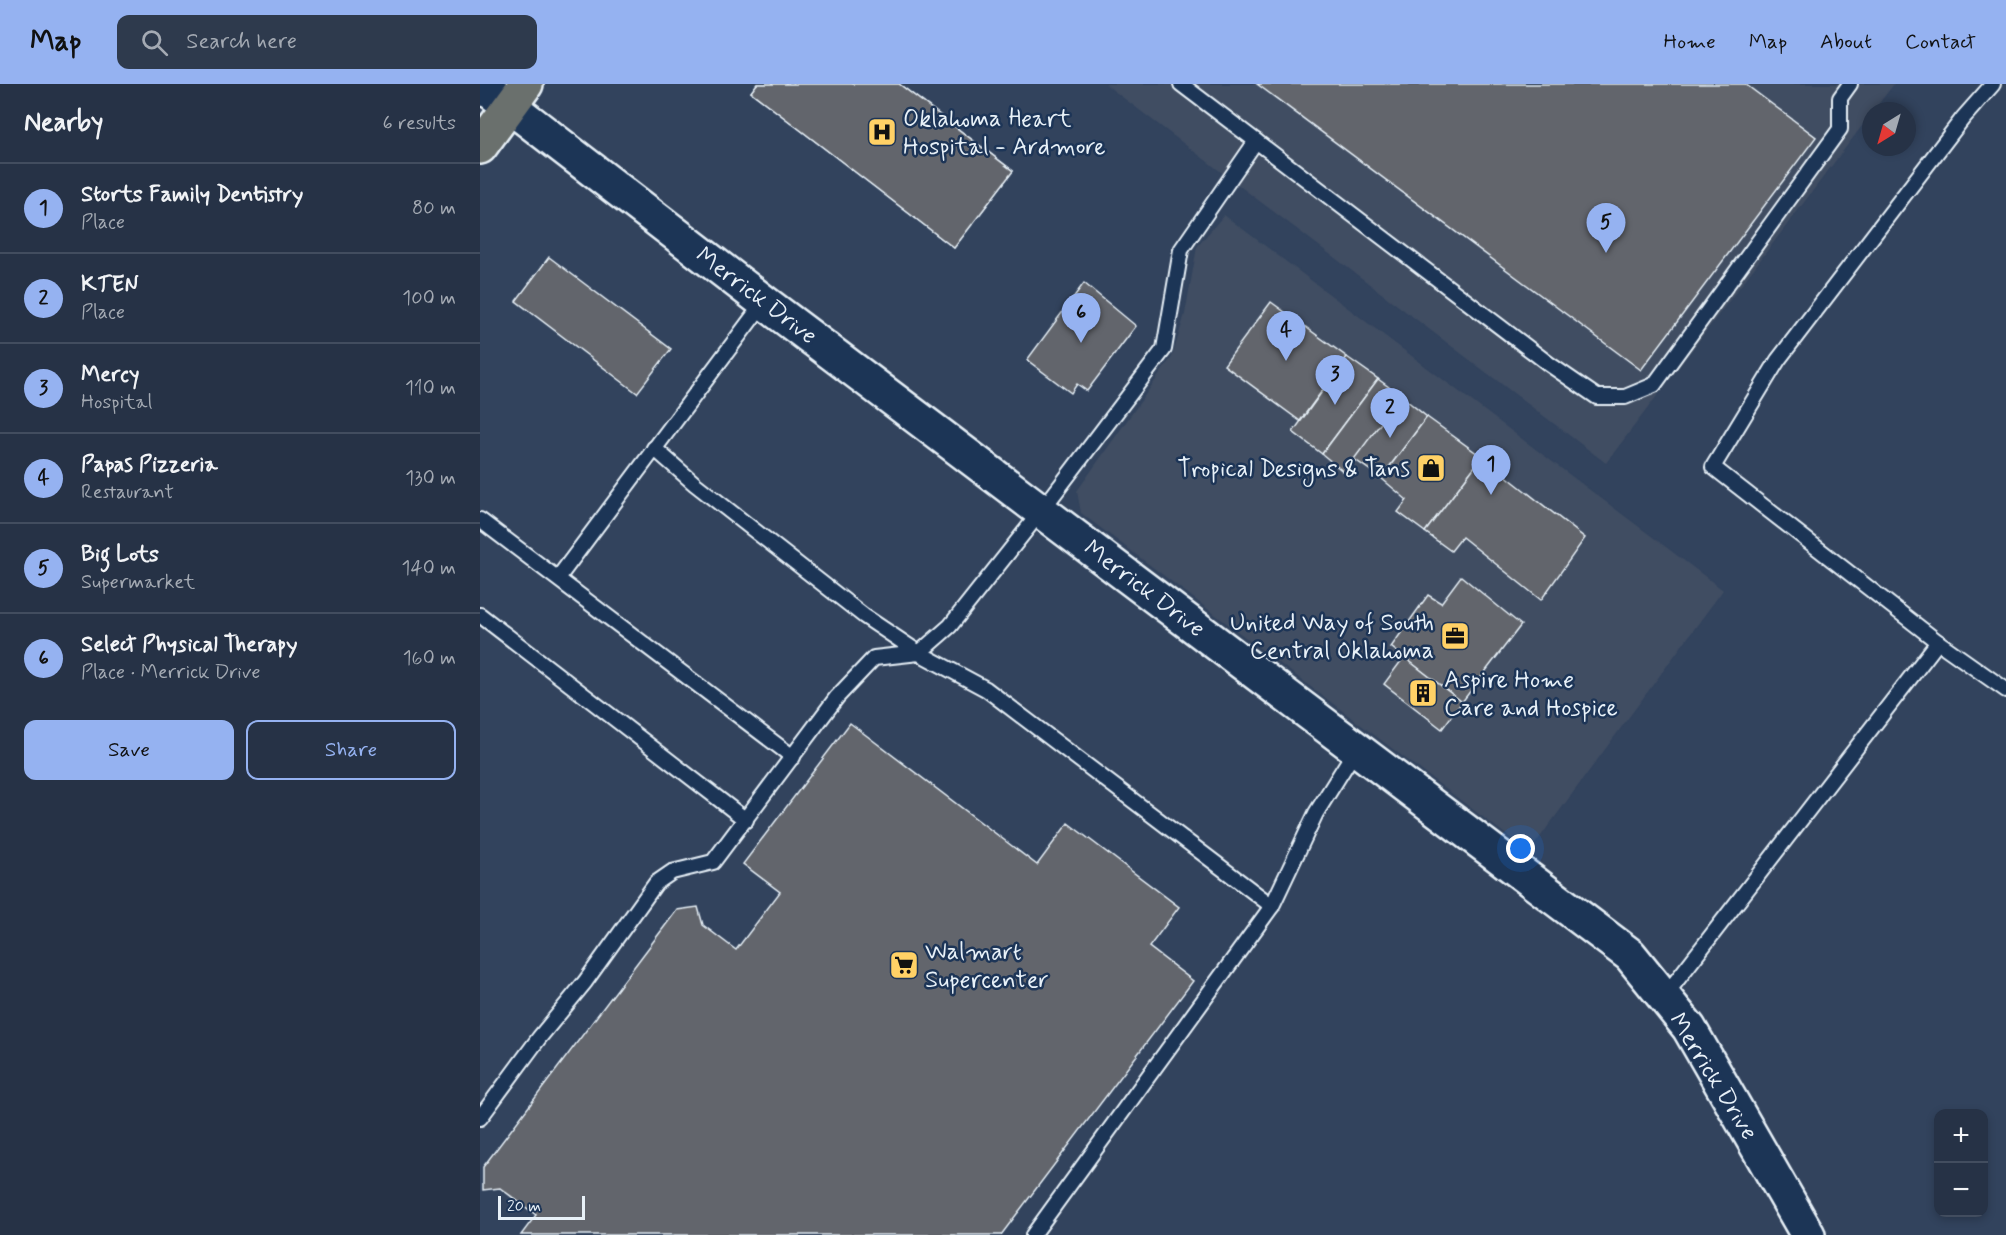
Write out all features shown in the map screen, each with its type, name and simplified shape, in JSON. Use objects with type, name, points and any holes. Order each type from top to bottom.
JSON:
[{"type":"main road","points":[[480,147],[518,96]]},
{"type":"street","name":"Merrick Drive","points":[[481,84],[518,96],[764,302],[1630,955],[1689,1028],[1808,1235]]},
{"type":"lane","points":[[1181,84],[1558,370],[1597,397],[1626,397],[1654,385],[1840,129],[1840,98],[1850,84]]},
{"type":"lane","points":[[1993,84],[1963,118],[1778,360],[1713,467],[1938,642],[2006,690]]},
{"type":"lane","points":[[480,1118],[539,1038],[585,981],[656,883],[672,872],[713,862],[837,697],[874,658],[919,653],[950,626],[1042,510],[1164,349],[1181,249],[1256,141]]},
{"type":"lane","points":[[558,579],[764,302]]},
{"type":"lane","points":[[654,448],[695,484],[864,616],[919,653],[986,688],[1272,906]]},
{"type":"lane","points":[[480,520],[793,757]]},
{"type":"lane","points":[[480,615],[746,820]]},
{"type":"lane","points":[[1664,997],[1938,642]]},
{"type":"lane","points":[[1033,1235],[1272,906],[1316,813],[1356,749]]},
{"type":"shaded area","points":[[1105,84],[1894,84],[1880,102],[1862,102],[1862,126],[1606,463]]},
{"type":"shaded area","points":[[1224,215],[1723,590],[1529,852],[1081,513],[1077,491],[1172,357],[1185,314],[1197,247]]},
{"type":"building","name":"Oklahoma Heart Hospital - Ardmore","points":[[757,84],[899,84],[1013,171],[954,248],[751,92]]},
{"type":"building","name":"Oklahoma Heart Hospital - Ardmore","points":[[757,84],[899,84],[1013,171],[954,248],[751,92]]},
{"type":"building","points":[[1257,84],[1745,84],[1816,137],[1641,370]]},
{"type":"building","points":[[549,257],[671,349],[637,393],[516,301]]},
{"type":"building","points":[[1084,283],[1136,326],[1087,391],[1077,384],[1071,393],[1027,360]]},
{"type":"building","points":[[1271,302],[1347,357],[1300,421],[1224,365]]},
{"type":"building","points":[[1347,357],[1378,379],[1322,454],[1293,432]]},
{"type":"building","points":[[1378,379],[1401,396],[1345,473],[1322,454]]},
{"type":"building","points":[[1401,396],[1427,417],[1381,478],[1354,459]]},
{"type":"building","name":"Tropical Designs & Tans","points":[[1427,417],[1482,457],[1425,532],[1398,512],[1407,500],[1381,478]]},
{"type":"building","points":[[1482,457],[1585,538],[1541,600],[1462,537],[1451,551],[1425,532]]},
{"type":"building","name":"United Way of South Central Oklahoma","points":[[1461,576],[1521,625],[1462,702],[1391,647],[1428,595],[1441,603]]},
{"type":"building","name":"Aspire Home Care and Hospice","points":[[1404,657],[1462,702],[1442,729],[1384,684]]},
{"type":"building","name":"Walmart Supercenter","points":[[850,723],[1037,865],[1068,823],[1179,907],[1149,947],[1193,981],[1001,1235],[521,1235],[536,1215],[500,1188],[483,1190],[483,1167],[677,910],[698,907],[703,925],[736,950],[780,892],[743,864]]},
{"type":"place","name":"Oklahoma Heart Hospital - Ardmore","points":[[882,132]]},
{"type":"place","name":"Big Lots","points":[[1606,253]]},
{"type":"place","name":"Select Physical Therapy","points":[[1081,343]]},
{"type":"place","name":"Papas Pizzeria","points":[[1286,361]]},
{"type":"place","name":"Mercy","points":[[1335,405]]},
{"type":"place","name":"KTEN","points":[[1390,438]]},
{"type":"place","name":"Tropical Designs & Tans","points":[[1431,468]]},
{"type":"place","name":"Storts Family Dentistry","points":[[1491,495]]},
{"type":"place","name":"United Way of South Central Oklahoma","points":[[1455,636]]},
{"type":"place","name":"Aspire Home Care and Hospice","points":[[1423,693]]},
{"type":"place","name":"Walmart Supercenter","points":[[904,965]]}]
